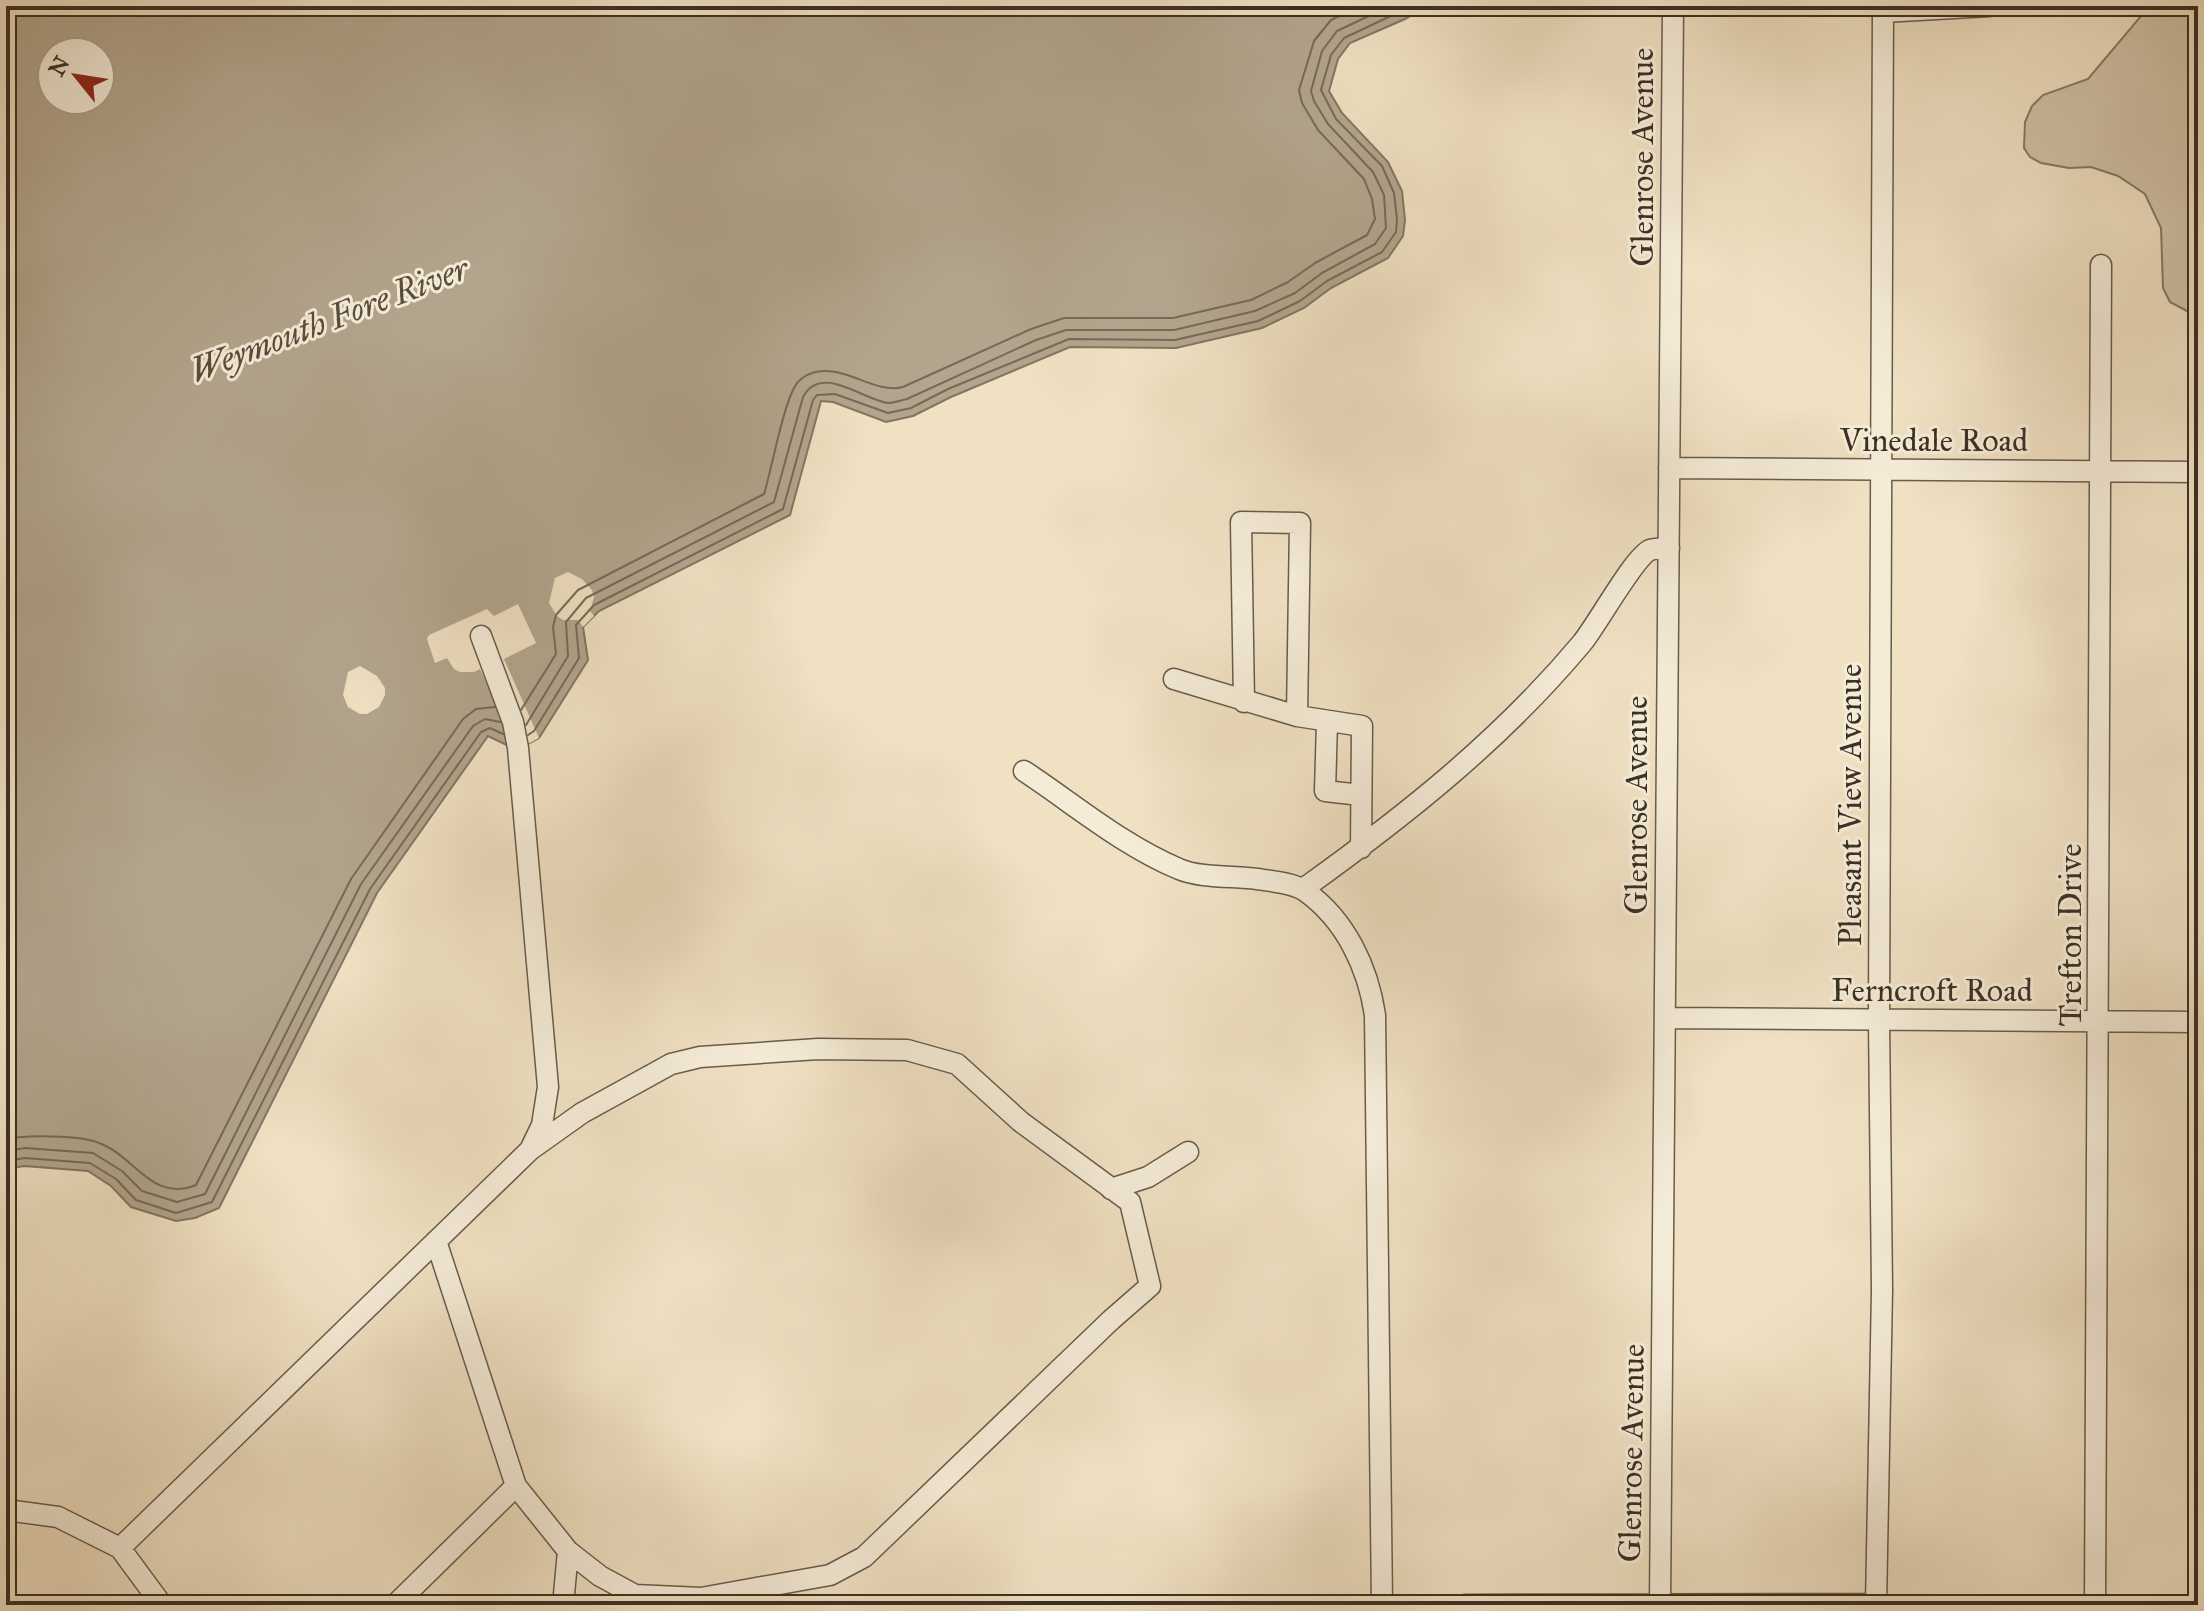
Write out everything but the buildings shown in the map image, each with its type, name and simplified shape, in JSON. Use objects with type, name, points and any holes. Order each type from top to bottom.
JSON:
[{"type":"street","name":"Glenrose Avenue","points":[[1660,1604],[1673,6]]},
{"type":"street","points":[[1883,9],[1989,6]]},
{"type":"street","name":"Pleasant View Avenue","points":[[1876,1604],[1882,1290],[1879,1020],[1883,9]]},
{"type":"street","name":"Trefton Drive","points":[[2095,1605],[2101,265]]},
{"type":"street","name":"Vinedale Road","points":[[1669,468],[2198,472]]},
{"type":"street","points":[[1244,702],[1241,522],[1300,523],[1297,716]]},
{"type":"street","points":[[1303,889],[1450,778],[1509,723],[1587,637],[1640,559],[1654,549],[1669,548]]},
{"type":"street","points":[[481,636],[513,722],[518,748],[548,1087],[542,1125],[530,1150]]},
{"type":"street","points":[[1174,679],[1297,716],[1362,726],[1361,848]]},
{"type":"street","points":[[1327,722],[1325,791],[1361,795]]},
{"type":"street","points":[[1024,771],[1120,838],[1181,871],[1261,880],[1303,889],[1344,932],[1361,960],[1371,987],[1375,1015],[1382,1605]]},
{"type":"street","name":"Ferncroft Road","points":[[1665,1018],[2198,1022]]},
{"type":"street","points":[[120,1548],[436,1241],[530,1150],[582,1113],[671,1064],[700,1057],[818,1049],[907,1050],[957,1064],[1021,1122],[1130,1202],[1150,1286],[864,1557],[830,1575],[701,1598],[628,1600],[568,1551],[516,1486],[436,1241]]},
{"type":"street","points":[[1111,1189],[1148,1177],[1188,1152]]},
{"type":"street","points":[[395,1605],[516,1486]]},
{"type":"street","points":[[6,1510],[58,1517],[120,1548],[162,1605]]},
{"type":"street","points":[[563,1605],[568,1551]]},
{"type":"street","points":[[1465,1605],[1876,1604]]},
{"type":"shaded area","points":[[2160,6],[2198,6],[2198,317],[2170,302],[2163,288],[2161,228],[2145,194],[2118,176],[2091,167],[2069,168],[2041,163],[2030,157],[2024,148],[2025,122],[2032,106],[2043,95],[2088,79],[2141,16]]},
{"type":"water","name":"Weymouth Fore River","points":[[6,6],[1427,6],[1350,43],[1338,59],[1329,91],[1342,113],[1388,162],[1402,191],[1403,236],[1388,258],[1331,288],[1304,308],[1262,328],[1176,348],[1070,347],[913,416],[886,422],[833,402],[821,401],[790,515],[599,611],[583,627],[588,660],[539,738],[517,750],[488,736],[377,893],[219,1208],[195,1218],[176,1221],[131,1207],[111,1186],[88,1171],[24,1166],[6,1169]]},
{"type":"pier","points":[[568,572],[582,579],[594,597],[590,611],[594,616],[583,627],[578,620],[563,620],[557,616],[549,603],[555,578]]},
{"type":"pier","points":[[518,604],[536,643],[504,659],[539,738],[517,750],[480,669],[460,672],[447,658],[435,663],[427,639],[429,635],[487,609],[494,616]]},
{"type":"pier","points":[[360,666],[377,676],[385,688],[379,707],[367,714],[360,714],[348,707],[343,695],[348,672]]}]
